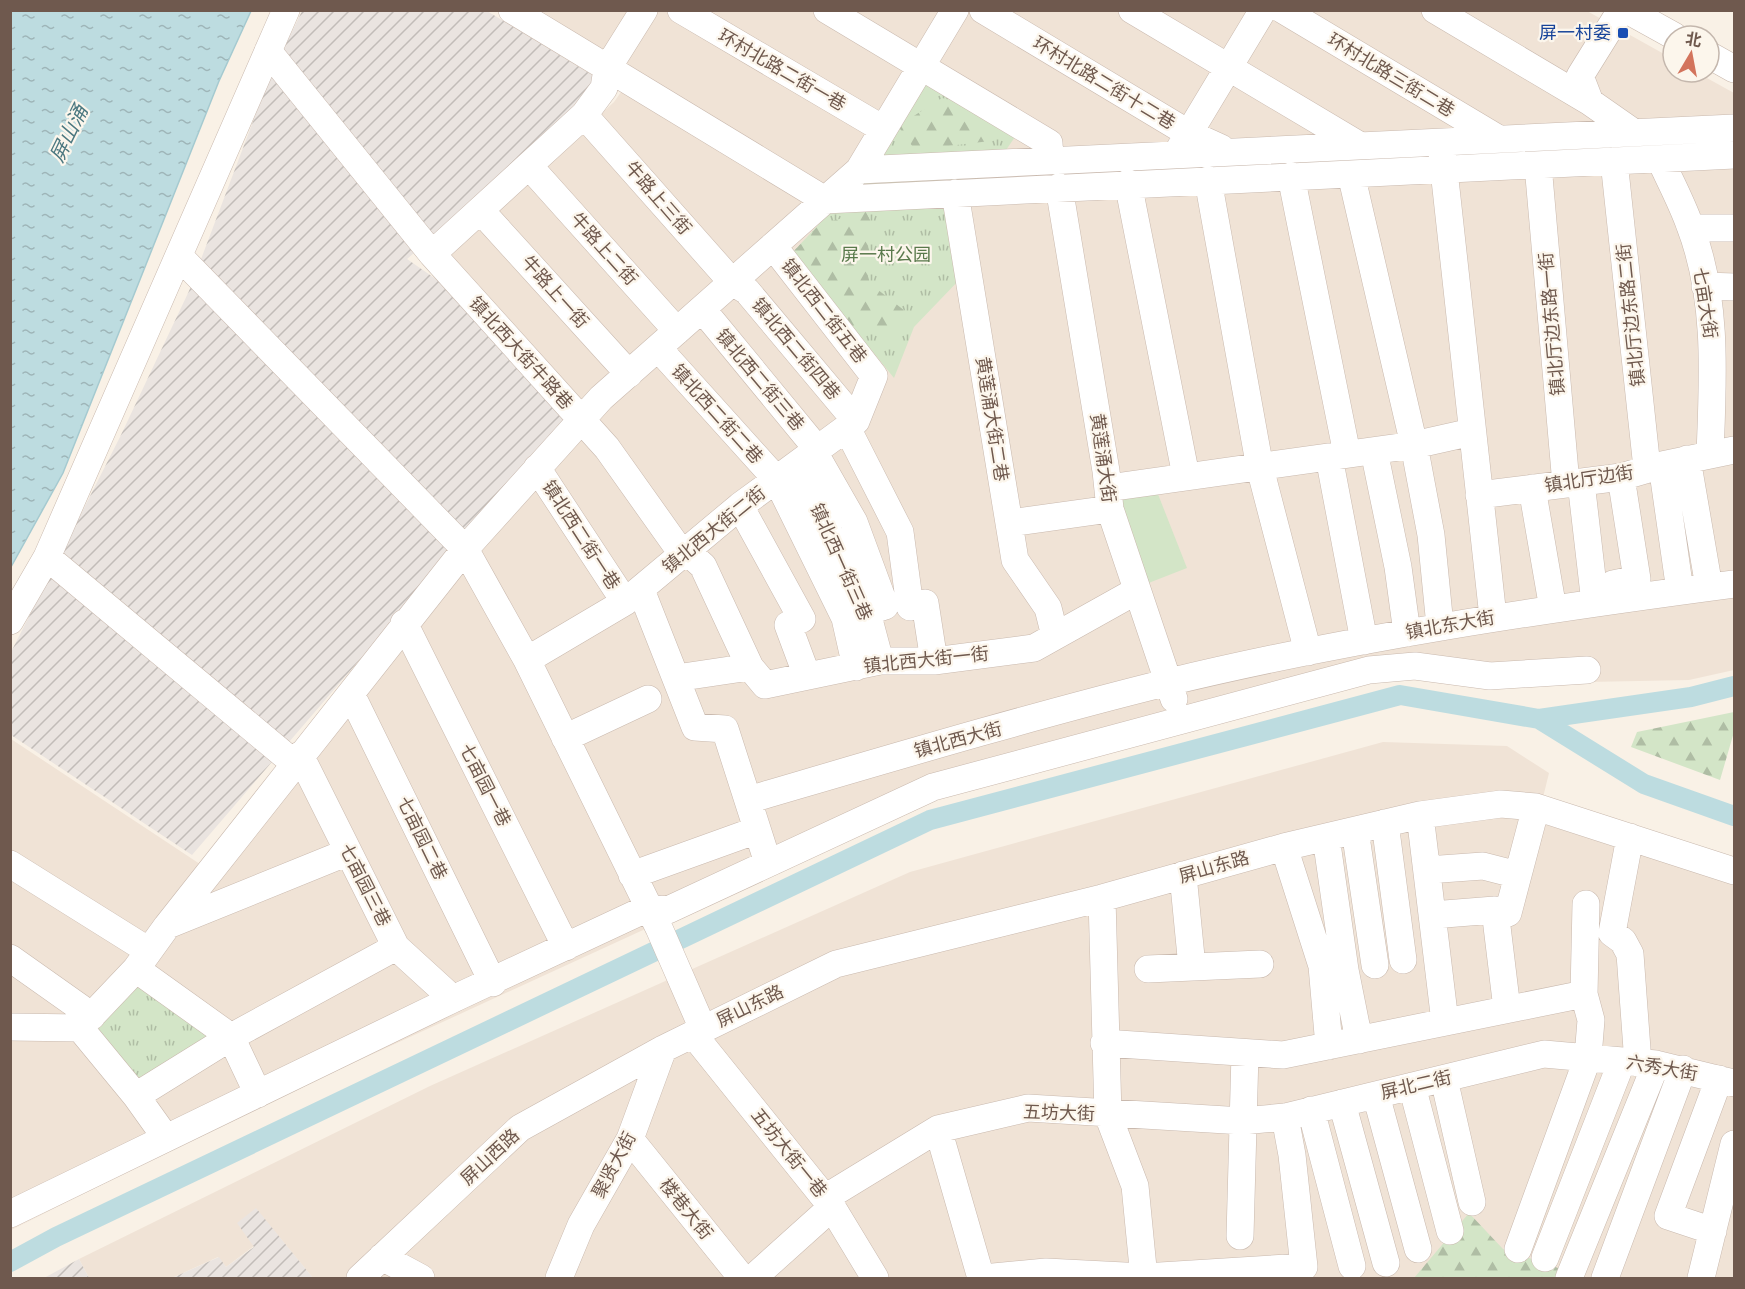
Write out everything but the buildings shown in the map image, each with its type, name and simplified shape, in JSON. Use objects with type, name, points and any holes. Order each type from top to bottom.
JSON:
[{"type":"street","points":[[10,621],[47,557],[286,10]]},
{"type":"street","points":[[512,10],[825,200],[1128,183],[1734,155]]},
{"type":"street","points":[[432,254],[530,167],[584,115],[604,88],[607,69],[644,10]]},
{"type":"street","name":"环村北路二街一巷","points":[[681,10],[883,129]]},
{"type":"street","points":[[827,10],[1049,143],[1050,160]]},
{"type":"street","points":[[10,1027],[86,1022],[143,960],[167,926],[297,759],[351,694],[404,623],[465,549],[537,468],[628,374],[858,170],[955,10]]},
{"type":"street","name":"环村北路二街十二巷","points":[[983,10],[1182,143],[1226,151],[1359,146]]},
{"type":"street","points":[[1132,10],[1359,146],[1734,128]]},
{"type":"street","points":[[858,170],[1050,160],[1182,143],[1263,10]]},
{"type":"street","name":"环村北路三街二巷","points":[[1283,10],[1499,139]]},
{"type":"street","points":[[1435,10],[1590,102],[1633,132]]},
{"type":"street","points":[[1590,102],[1580,76],[1621,10]]},
{"type":"street","points":[[1627,10],[1661,29]]},
{"type":"street","name":"镇北西大街牛路巷","points":[[267,51],[432,254],[607,448],[683,555],[693,557],[703,566],[750,667]]},
{"type":"street","name":"牛路上三街","points":[[584,115],[732,282]]},
{"type":"street","points":[[1441,142],[1493,617]]},
{"type":"street","name":"七亩大街","points":[[1660,159],[1691,228],[1705,286],[1723,334],[1723,387],[1701,459]]},
{"type":"street","name":"镇北厅边东路二街","points":[[1614,161],[1701,459]]},
{"type":"street","name":"镇北厅边东路一街","points":[[1538,165],[1574,483],[1605,602]]},
{"type":"street","name":"牛路上二街","points":[[530,167],[668,339]]},
{"type":"street","points":[[1351,174],[1414,445],[1431,535],[1440,626]]},
{"type":"street","points":[[1291,176],[1338,456],[1364,641]]},
{"type":"street","points":[[1208,180],[1260,468],[1308,652]]},
{"type":"street","points":[[1128,183],[1186,476]]},
{"type":"street","name":"黄莲涌大街","points":[[1059,187],[1109,499],[1136,591],[1182,720]]},
{"type":"street","name":"黄莲涌大街二巷","points":[[956,193],[1015,560],[1048,608],[1054,636]]},
{"type":"street","name":"牛路上一街","points":[[481,211],[628,374]]},
{"type":"street","points":[[1691,228],[1734,228]]},
{"type":"street","name":"镇北西二街五巷","points":[[773,246],[874,376],[852,425]]},
{"type":"street","name":"五坊大街一巷","points":[[179,256],[465,549],[527,660],[653,918],[682,979],[698,1032],[828,1203],[875,1278]]},
{"type":"street","name":"镇北西二街四巷","points":[[732,282],[747,291],[852,425],[900,531],[910,607],[925,603],[934,661]]},
{"type":"street","points":[[1705,286],[1734,287]]},
{"type":"street","name":"镇北西二街三巷","points":[[702,309],[818,450],[818,459],[854,522],[885,606],[867,612]]},
{"type":"street","name":"镇北西二街二巷","points":[[668,339],[787,473]]},
{"type":"street","name":"镇北西大街二街","points":[[527,660],[633,596],[740,506],[852,425]]},
{"type":"street","points":[[1009,524],[1109,499],[1186,476],[1260,468],[1414,445],[1472,432]]},
{"type":"street","points":[[1374,451],[1398,567],[1407,633]]},
{"type":"street","points":[[1701,459],[1722,586]]},
{"type":"street","points":[[1680,591],[1701,459]]},
{"type":"street","name":"镇北厅边街","points":[[1479,495],[1621,477],[1701,459]]},
{"type":"street","name":"镇北西二街一巷","points":[[537,468],[633,596],[676,678],[695,727],[725,729],[748,800]]},
{"type":"street","points":[[787,473],[845,618],[868,664]]},
{"type":"street","name":"镇北西一街三巷","points":[[787,473],[867,612],[868,664]]},
{"type":"street","points":[[1605,602],[1613,584],[1637,579],[1621,477]]},
{"type":"street","points":[[1532,488],[1553,609]]},
{"type":"street","points":[[740,506],[802,619],[788,625],[807,676]]},
{"type":"street","points":[[47,557],[297,759]]},
{"type":"street","name":"镇北东大街","points":[[1168,682],[1440,626],[1722,586]]},
{"type":"street","name":"镇北西大街一街","points":[[750,667],[765,685],[868,664],[934,661],[1034,648],[1136,591]]},
{"type":"street","name":"七亩园一巷","points":[[404,623],[566,947]]},
{"type":"street","points":[[10,1214],[453,999],[566,947],[653,918],[933,787],[1369,670],[1415,666],[1490,676],[1587,670]]},
{"type":"street","points":[[676,678],[750,667]]},
{"type":"street","name":"镇北西大街","points":[[748,800],[1168,682]]},
{"type":"street","name":"七亩园二巷","points":[[351,694],[492,982]]},
{"type":"street","points":[[565,738],[648,699]]},
{"type":"street","name":"七亩园三巷","points":[[297,759],[396,947],[453,999]]},
{"type":"street","points":[[748,800],[768,863]]},
{"type":"street","name":"屏山东路","points":[[698,1032],[836,964],[1102,898],[1284,847],[1420,815],[1501,804],[1536,807],[1734,871]]},
{"type":"street","points":[[1432,915],[1496,910],[1508,913],[1536,807]]},
{"type":"street","points":[[1420,815],[1444,1022]]},
{"type":"street","points":[[1385,824],[1403,960]]},
{"type":"street","points":[[632,875],[757,830]]},
{"type":"street","points":[[1354,830],[1375,965]]},
{"type":"street","points":[[1326,837],[1345,970],[1359,1040]]},
{"type":"street","points":[[1569,1278],[1639,1062],[1630,954],[1623,941],[1612,933],[1630,837]]},
{"type":"street","points":[[1284,847],[1322,966],[1329,1046]]},
{"type":"street","points":[[167,926],[348,852]]},
{"type":"street","points":[[10,864],[143,960],[231,1037],[258,1094]]},
{"type":"street","points":[[1426,870],[1483,866],[1518,874]]},
{"type":"street","points":[[1184,875],[1192,967]]},
{"type":"street","points":[[1102,898],[1104,1043],[1108,1115],[1135,1186],[1144,1278]]},
{"type":"street","points":[[1518,1249],[1588,1057],[1591,1020],[1584,994],[1586,904]]},
{"type":"street","points":[[1496,910],[1507,1009]]},
{"type":"street","points":[[136,1096],[231,1037],[396,947]]},
{"type":"street","points":[[1345,970],[1436,955]]},
{"type":"street","points":[[10,957],[86,1022],[166,1138]]},
{"type":"street","points":[[1148,969],[1260,964]]},
{"type":"street","points":[[1104,1043],[1283,1055],[1584,994]]},
{"type":"street","name":"屏山西路","points":[[360,1278],[520,1128],[698,1032]]},
{"type":"street","name":"聚贤大街","points":[[559,1278],[581,1225],[630,1139],[663,1049]]},
{"type":"street","points":[[1240,1236],[1245,1053]]},
{"type":"street","name":"屏北二街","points":[[1243,1121],[1285,1117],[1544,1054],[1588,1057]]},
{"type":"street","name":"六秀大街","points":[[1588,1057],[1683,1069],[1727,1081]]},
{"type":"street","points":[[1545,1258],[1639,1062]]},
{"type":"street","points":[[1605,1278],[1683,1069]]},
{"type":"street","points":[[1444,1079],[1472,1202]]},
{"type":"street","points":[[1713,1231],[1668,1216],[1727,1081]]},
{"type":"street","points":[[1412,1086],[1450,1231]]},
{"type":"street","points":[[1376,1095],[1418,1249]]},
{"type":"street","points":[[1342,1103],[1386,1263]]},
{"type":"street","name":"五坊大街","points":[[753,1278],[828,1203],[938,1129],[1028,1108],[1108,1115],[1243,1121]]},
{"type":"street","points":[[1311,1110],[1352,1266]]},
{"type":"street","points":[[938,1129],[982,1278],[1046,1272],[1144,1278],[1304,1267],[1292,1155],[1285,1117]]},
{"type":"street","name":"楼巷大街","points":[[630,1139],[742,1278]]},
{"type":"street","points":[[1701,1278],[1734,1144]]},
{"type":"street","points":[[382,1257],[422,1278]]},
{"type":"shaded area","points":[[302,11],[487,11],[597,78],[551,132],[521,161],[407,259],[456,293],[569,416],[192,855],[11,735],[10,654],[120,437],[189,291],[269,79]]},
{"type":"shaded area","points":[[541,11],[1587,11],[1661,52],[1661,84],[1718,84],[1734,93],[1734,670],[1689,680],[1487,684],[1395,674],[933,797],[253,1109],[11,1230],[11,739],[215,874],[423,619],[440,262],[614,102],[636,71]]},
{"type":"shaded area","points":[[1383,742],[1507,746],[1549,773],[1537,822],[1734,884],[1734,1278],[313,1278],[256,1209],[254,1246],[226,1267],[218,1257],[172,1278],[89,1278],[79,1259],[430,1086],[910,872]]},
{"type":"shaded area","points":[[256,1208],[313,1278],[172,1278],[219,1257],[226,1267],[254,1247],[237,1223]]},
{"type":"shaded area","points":[[79,1259],[89,1278],[44,1278]]},
{"type":"green space","name":"屏一村公园","points":[[925,79],[1019,131],[957,222],[963,276],[914,327],[894,378],[792,253],[881,148]]},
{"type":"green space","points":[[942,98],[981,107],[990,141],[915,150],[898,126]]},
{"type":"green space","points":[[866,212],[875,230],[868,247],[868,282],[905,311],[888,336],[852,326],[792,253],[820,224]]},
{"type":"green space","points":[[1154,484],[1187,568],[1146,584],[1112,500]]},
{"type":"green space","points":[[1734,712],[1734,732],[1720,780],[1631,747],[1637,732]]},
{"type":"green space","points":[[138,978],[216,1035],[137,1088],[90,1030]]},
{"type":"green space","points":[[1469,1213],[1503,1249],[1561,1269],[1558,1278],[1414,1278]]},
{"type":"water","name":"屏山涌","points":[[11,10],[251,11],[219,81],[63,473],[11,567]]},
{"type":"waterway","points":[[1539,719],[1691,697],[1734,686]]},
{"type":"waterway","points":[[10,1262],[56,1237],[930,820],[1400,695],[1539,719],[1644,784],[1734,816]]},
{"type":"place","name":"屏一村委","points":[[1623,33]]}]
